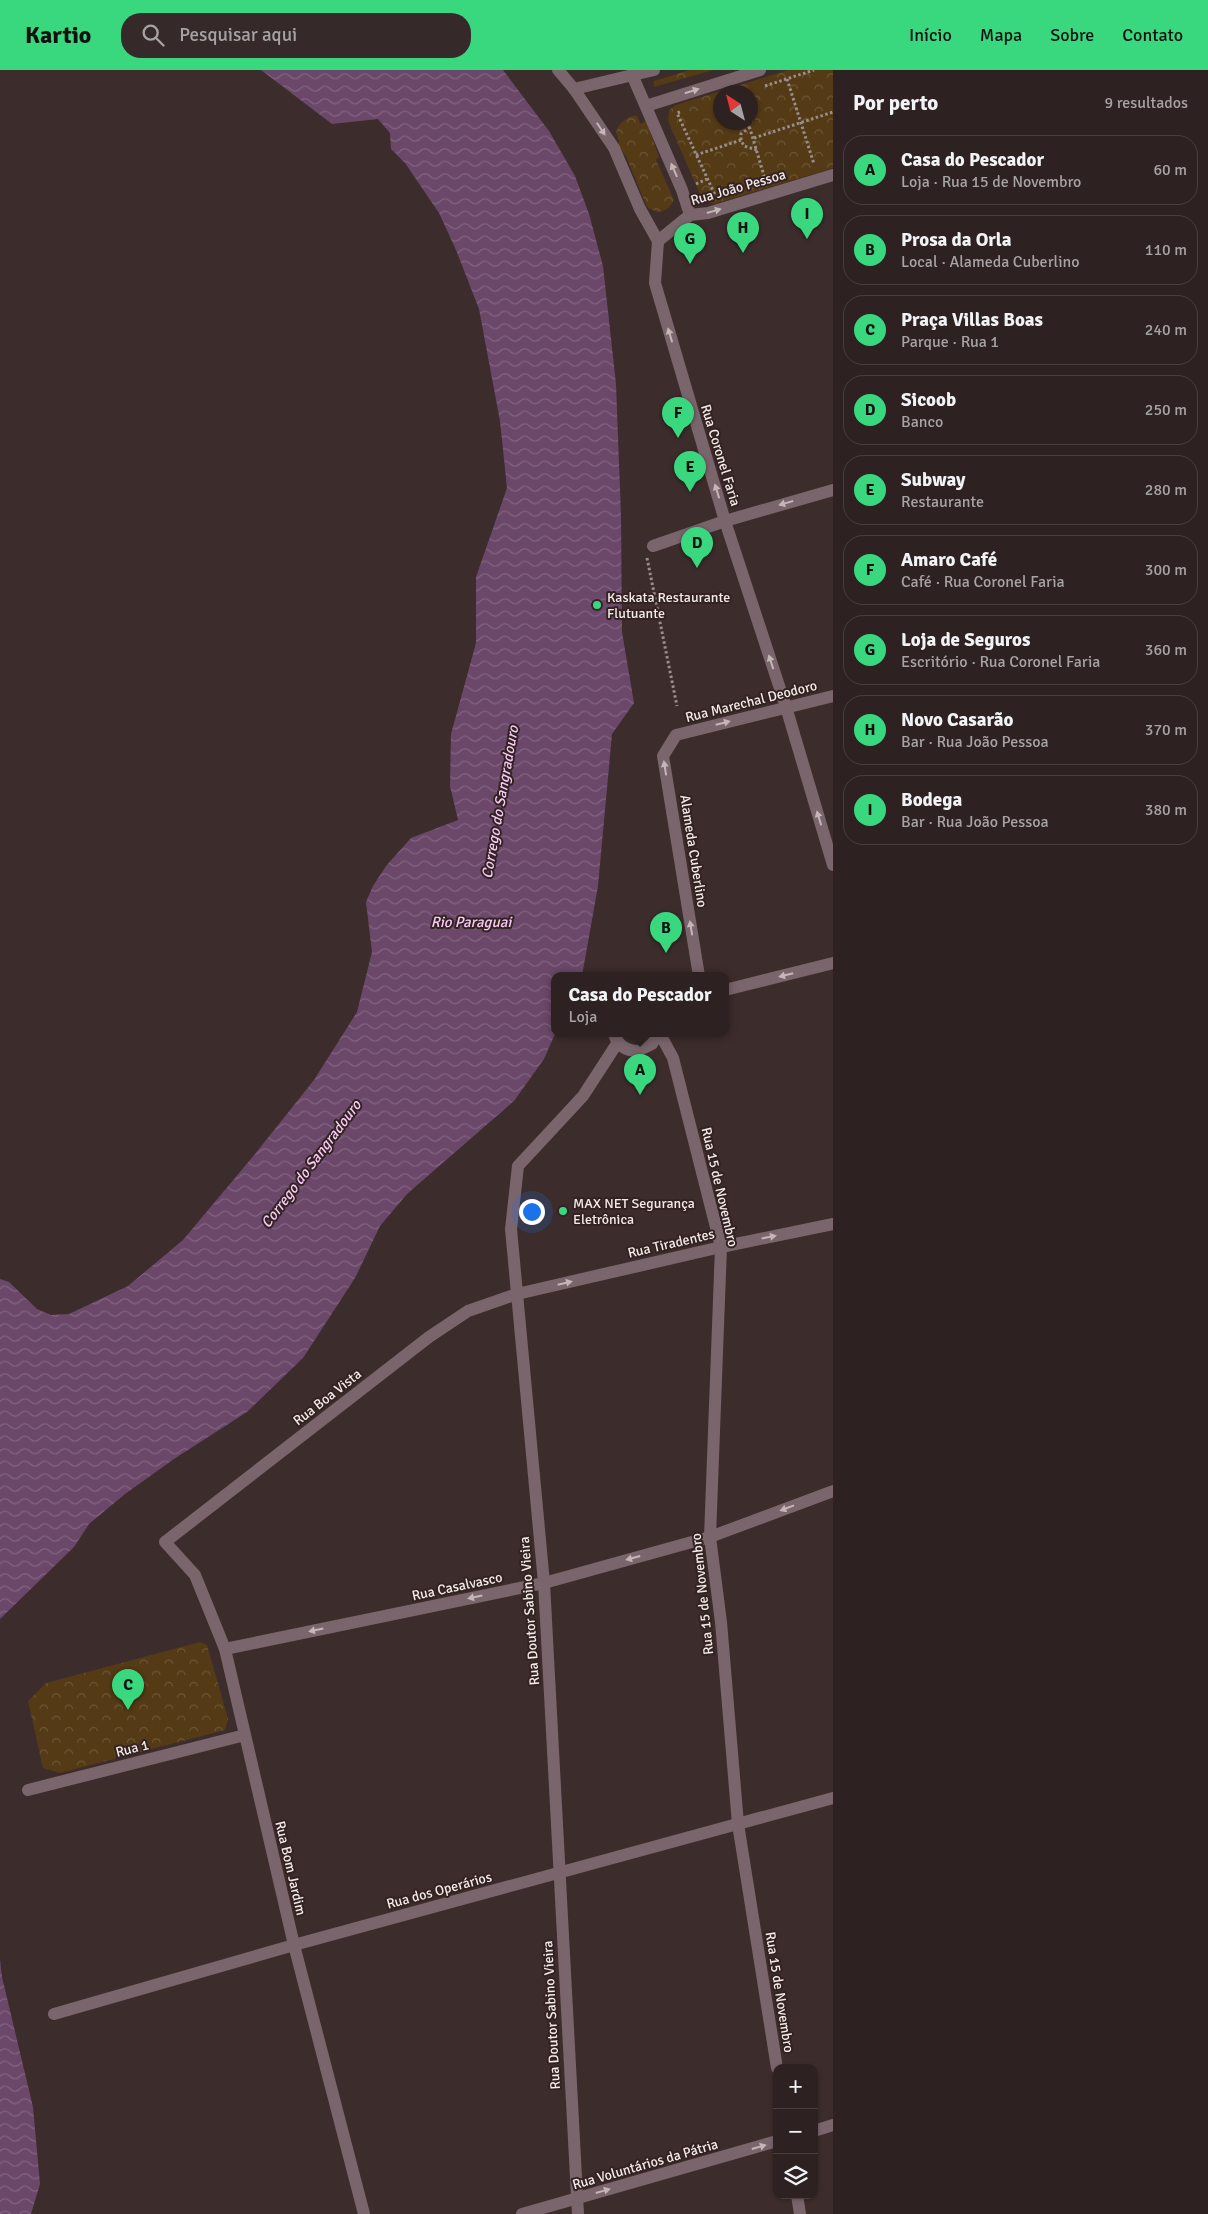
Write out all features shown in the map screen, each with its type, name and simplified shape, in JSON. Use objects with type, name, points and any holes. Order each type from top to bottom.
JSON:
[{"type":"street","points":[[558,70],[574,89],[614,148],[640,209],[658,241]]},
{"type":"street","points":[[574,89],[632,77],[654,70]]},
{"type":"street","points":[[646,106],[760,70]]},
{"type":"street","points":[[632,77],[682,190],[690,215]]},
{"type":"street","name":"Rua João Pessoa","points":[[658,241],[690,215],[708,213],[833,175]]},
{"type":"street","name":"Rua Coronel Faria","points":[[658,241],[655,283],[726,521],[786,707],[833,864]]},
{"type":"street","points":[[653,546],[726,521],[833,490]]},
{"type":"street","name":"Rua Marechal Deodoro","points":[[676,735],[833,696]]},
{"type":"street","name":"Alameda Cuberlino","points":[[676,735],[663,756],[698,972]]},
{"type":"street","points":[[729,989],[833,963]]},
{"type":"street","points":[[616,1038],[631,1051],[638,1051],[652,1044],[656,1037]]},
{"type":"street","name":"Rua 15 de Novembro","points":[[660,1037],[673,1058],[721,1247],[710,1537],[721,1622],[738,1824],[776,2064]]},
{"type":"street","name":"Rua Doutor Sabino Vieira","points":[[578,2214],[558,1874],[544,1583],[511,1229],[518,1166],[583,1096],[616,1038]]},
{"type":"street","name":"Rua Tiradentes","points":[[517,1294],[721,1247],[833,1224]]},
{"type":"street","name":"Rua Boa Vista","points":[[165,1542],[429,1337],[468,1311],[517,1294]]},
{"type":"street","name":"Rua Casalvasco","points":[[225,1649],[544,1583],[710,1537],[833,1491]]},
{"type":"street","name":"Rua Bom Jardim","points":[[165,1542],[195,1575],[225,1649],[294,1945],[364,2214]]},
{"type":"street","name":"Rua 1","points":[[28,1790],[244,1735]]},
{"type":"street","name":"Rua dos Operários","points":[[54,2014],[294,1945],[833,1798]]},
{"type":"street","points":[[818,2130],[833,2125]]},
{"type":"street","name":"Rua Voluntários da Pátria","points":[[522,2214],[773,2142]]},
{"type":"street","points":[[798,2199],[800,2214]]},
{"type":"path","points":[[761,87],[814,70]]},
{"type":"path","points":[[787,79],[814,164]]},
{"type":"path","points":[[686,110],[677,113],[714,195],[723,192]]},
{"type":"path","points":[[754,138],[833,112]]},
{"type":"path","points":[[746,130],[741,134],[744,146],[757,150]]},
{"type":"path","points":[[751,130],[766,179],[757,182]]},
{"type":"path","points":[[696,155],[741,140]]},
{"type":"path","points":[[696,184],[707,179]]},
{"type":"path","points":[[653,546],[646,552],[677,706]]},
{"type":"path","points":[[610,602],[655,595]]},
{"type":"green space","points":[[690,70],[713,70],[654,87],[654,81]]},
{"type":"green space","points":[[788,70],[833,70],[833,168],[714,204],[707,202],[700,194],[668,121],[669,110],[676,105],[713,93],[713,130],[758,130],[758,85],[740,85]]},
{"type":"green space","points":[[637,115],[640,124],[646,121],[659,157],[656,160],[674,200],[663,211],[657,212],[647,207],[626,156],[618,146],[619,141],[616,132],[619,125],[630,117]]},
{"type":"green space","points":[[200,1642],[207,1645],[228,1719],[225,1730],[60,1773],[43,1768],[28,1701],[46,1683]]},
{"type":"water","name":"Rio Paraguai","points":[[261,70],[503,70],[549,131],[575,176],[589,214],[603,266],[616,384],[621,516],[622,632],[634,703],[612,734],[598,886],[583,972],[551,972],[551,1037],[554,1037],[544,1059],[514,1101],[407,1194],[380,1226],[355,1278],[303,1358],[247,1412],[174,1459],[125,1494],[89,1524],[74,1547],[0,1619],[0,1279],[9,1282],[37,1309],[51,1315],[69,1314],[128,1286],[183,1240],[314,1080],[357,1012],[372,952],[366,902],[373,886],[386,866],[411,838],[458,820],[450,786],[451,734],[476,643],[476,577],[507,488],[500,421],[479,309],[439,213],[405,163],[391,149],[390,133],[378,119],[332,124]]},
{"type":"water","points":[[0,1960],[2,1977],[33,2107],[40,2184],[31,2214],[0,2214]]},
{"type":"place","name":"Bodega","points":[[807,239]]},
{"type":"place","name":"Novo Casarão","points":[[743,253]]},
{"type":"place","name":"Loja de Seguros","points":[[690,264]]},
{"type":"place","name":"Amaro Café","points":[[678,438]]},
{"type":"place","name":"Subway","points":[[690,492]]},
{"type":"place","name":"Sicoob","points":[[697,568]]},
{"type":"place","name":"Kaskata Restaurante Flutuante","points":[[597,605]]},
{"type":"place","name":"Prosa da Orla","points":[[666,953]]},
{"type":"place","name":"Casa do Pescador","points":[[640,1095]]},
{"type":"place","name":"MAX NET Segurança Eletrônica","points":[[563,1211]]},
{"type":"place","name":"Praça Villas Boas","points":[[128,1710]]},
{"type":"water label","name":"Corrego do Sangradouro","points":[[500,802]]},
{"type":"water label","name":"Corrego do Sangradouro","points":[[311,1164]]}]
